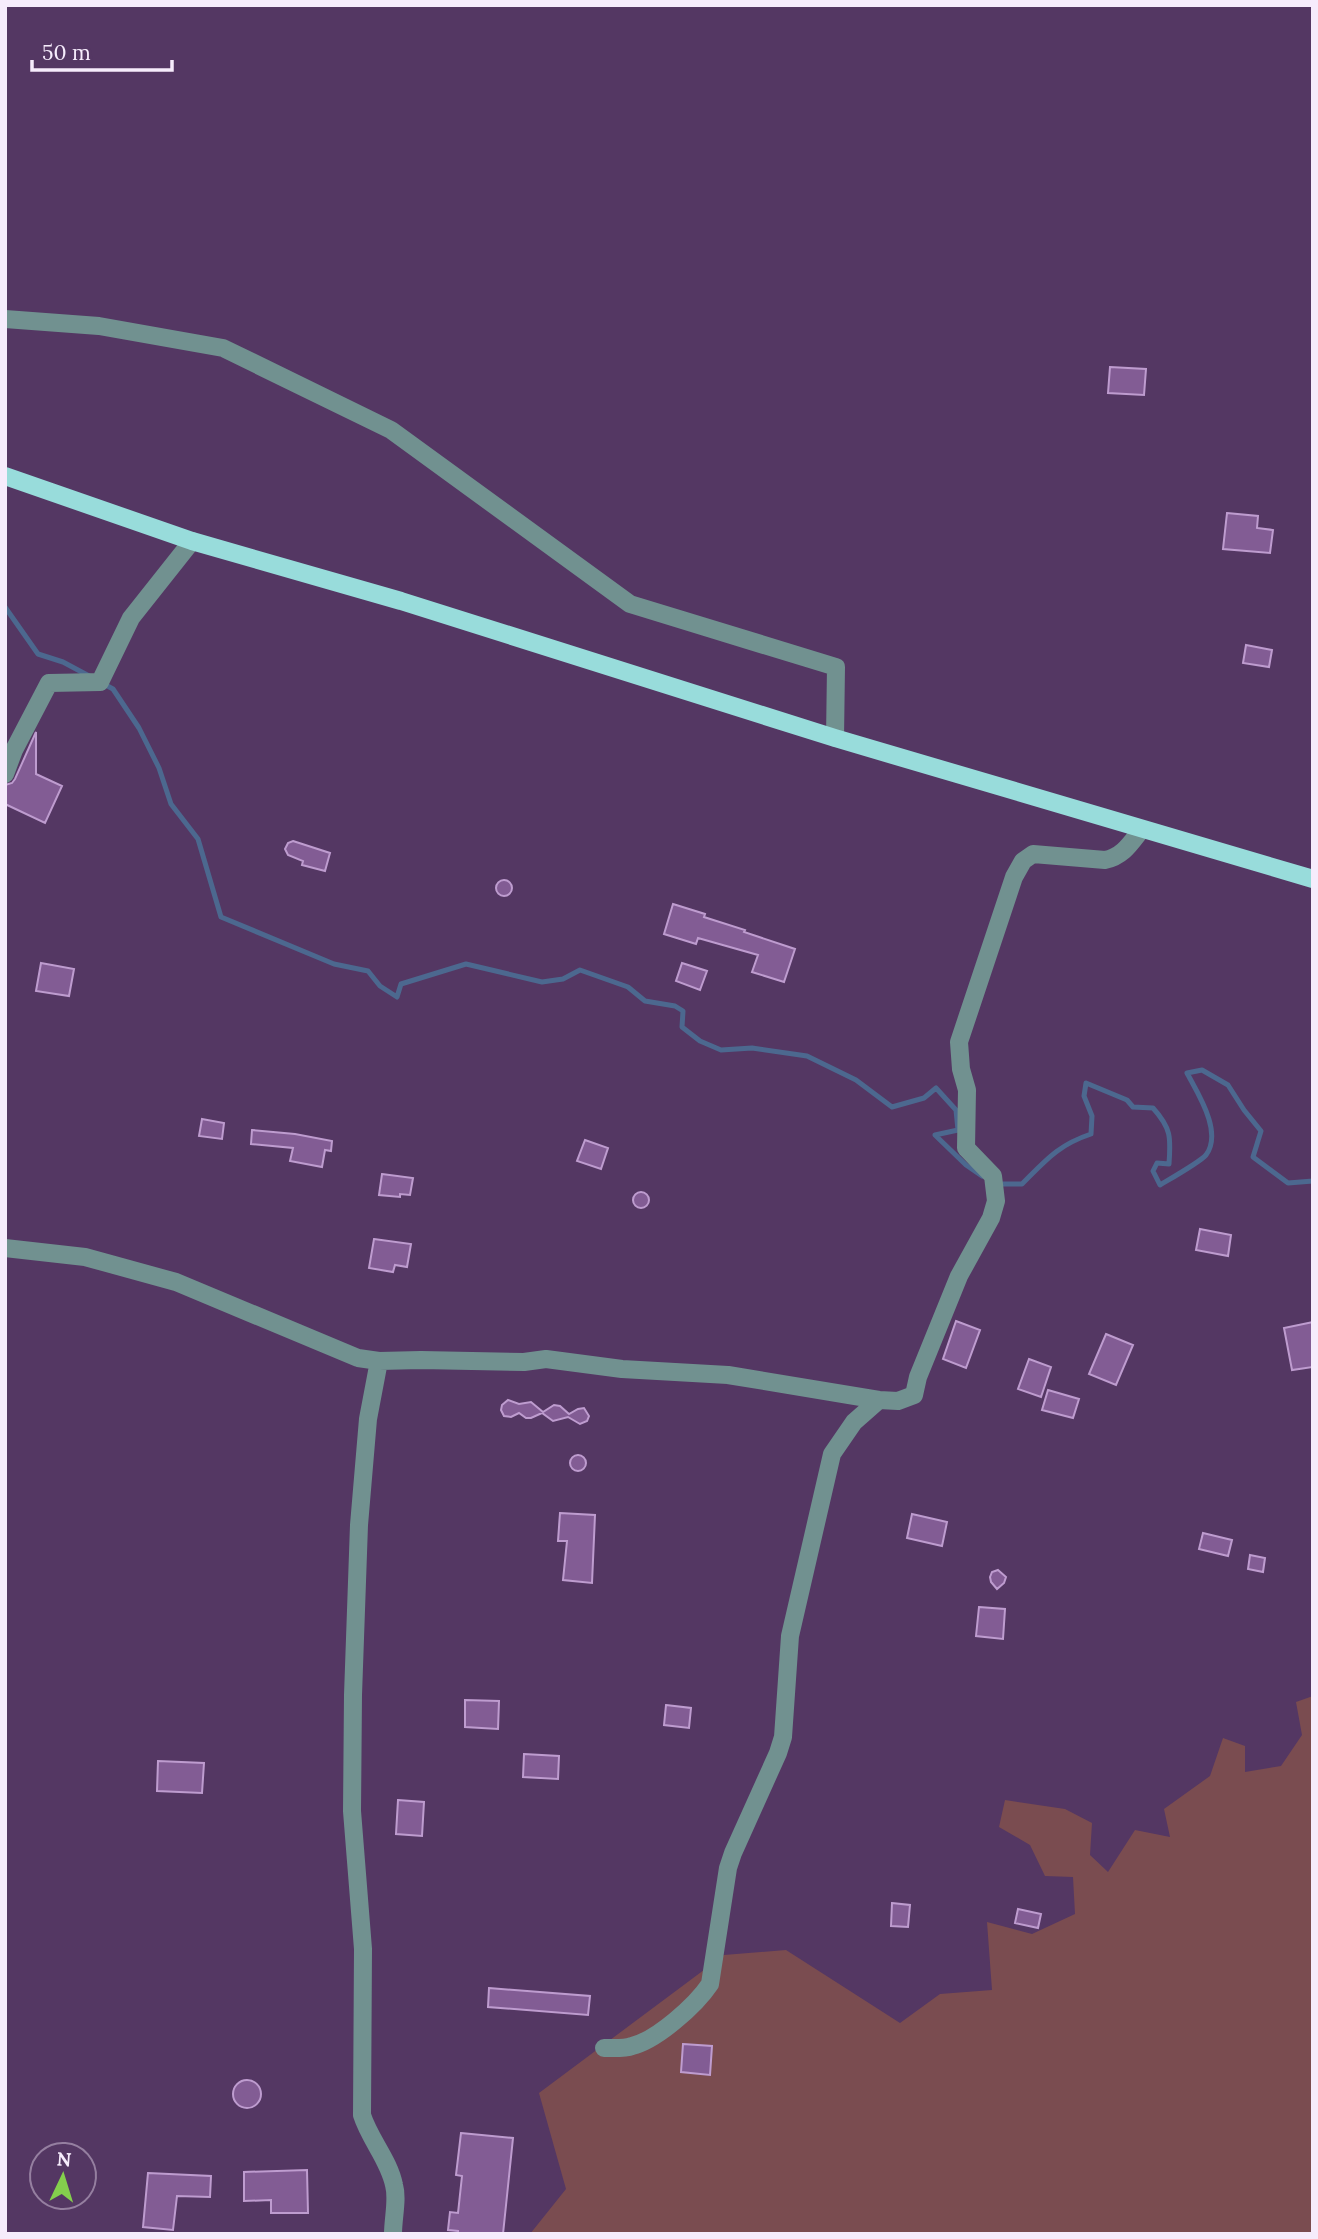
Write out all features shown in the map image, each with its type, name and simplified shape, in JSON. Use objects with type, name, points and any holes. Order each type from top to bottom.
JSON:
[{"type":"main road","points":[[5,476],[192,541],[401,601],[835,738],[1313,880]]},
{"type":"street","points":[[5,319],[99,326],[223,348],[391,430],[630,604],[836,667],[835,738]]},
{"type":"street","points":[[5,774],[10,749],[49,683],[100,682],[131,618],[192,541]]},
{"type":"street","points":[[5,1248],[85,1257],[176,1282],[358,1358],[379,1361],[524,1362],[546,1359],[622,1369],[728,1375],[898,1401],[914,1395],[918,1377],[959,1276],[991,1218],[996,1201],[993,1177],[966,1148],[967,1090],[958,1042],[1014,877],[1023,861],[1033,854],[1105,860],[1116,858],[1141,830]]},
{"type":"street","points":[[379,1361],[368,1419],[359,1525],[352,1811],[363,1949],[362,2115],[395,2188],[393,2234]]},
{"type":"street","points":[[604,2048],[633,2046],[667,2028],[710,1984],[728,1868],[779,1754],[783,1737],[790,1636],[832,1454],[854,1422],[879,1400]]},
{"type":"shaded area","points":[[1313,1696],[1313,2234],[530,2234],[566,2189],[539,2093],[724,1955],[786,1950],[900,2023],[940,1994],[992,1990],[987,1922],[1032,1934],[1075,1914],[1073,1877],[1045,1876],[1030,1845],[999,1827],[1005,1800],[1065,1809],[1092,1823],[1090,1855],[1108,1872],[1135,1830],[1170,1837],[1164,1809],[1210,1776],[1223,1738],[1245,1746],[1245,1772],[1281,1766],[1302,1735],[1296,1702]]},
{"type":"building","points":[[1110,367],[1146,369],[1144,395],[1108,393]]},
{"type":"building","points":[[1227,513],[1258,516],[1257,528],[1273,530],[1270,553],[1223,549]]},
{"type":"building","points":[[1246,645],[1272,650],[1269,667],[1243,663]]},
{"type":"building","points":[[36,732],[36,774],[62,786],[45,823],[5,804],[5,785],[15,779]]},
{"type":"building","points":[[293,841],[330,853],[325,871],[302,865],[303,861],[288,855],[285,849],[288,843]]},
{"type":"building","points":[[504,880],[510,882],[510,894],[504,896],[498,894],[496,888],[498,882]]},
{"type":"building","points":[[673,904],[795,949],[784,982],[752,972],[758,955],[698,938],[696,944],[664,934]]},
{"type":"building","points":[[41,963],[74,969],[69,996],[36,991]]},
{"type":"building","points":[[682,963],[707,971],[700,990],[676,981]]},
{"type":"building","points":[[202,1119],[224,1123],[222,1139],[199,1136]]},
{"type":"building","points":[[252,1130],[332,1141],[331,1151],[325,1150],[322,1167],[290,1161],[293,1148],[251,1144]]},
{"type":"building","points":[[585,1140],[608,1148],[601,1169],[577,1161]]},
{"type":"building","points":[[382,1174],[413,1178],[410,1195],[379,1195]]},
{"type":"building","points":[[641,1192],[647,1194],[647,1206],[641,1208],[635,1206],[633,1200],[635,1194]]},
{"type":"building","points":[[1200,1229],[1231,1235],[1228,1256],[1196,1250]]},
{"type":"building","points":[[374,1239],[411,1244],[407,1267],[395,1265],[393,1272],[369,1268]]},
{"type":"building","points":[[956,1321],[980,1330],[966,1368],[943,1359]]},
{"type":"building","points":[[1313,1322],[1313,1367],[1292,1370],[1284,1328]]},
{"type":"building","points":[[1106,1334],[1133,1345],[1116,1385],[1089,1374]]},
{"type":"building","points":[[1029,1359],[1051,1367],[1041,1397],[1018,1389]]},
{"type":"building","points":[[1048,1390],[1079,1399],[1073,1418],[1042,1410]]},
{"type":"building","points":[[508,1400],[519,1404],[531,1402],[543,1412],[554,1405],[560,1406],[569,1414],[584,1408],[589,1416],[587,1421],[580,1424],[568,1417],[553,1421],[542,1413],[531,1418],[519,1413],[511,1417],[504,1416],[502,1405]]},
{"type":"building","points":[[578,1455],[584,1457],[584,1469],[578,1471],[572,1469],[570,1463],[572,1457]]},
{"type":"building","points":[[560,1513],[595,1515],[592,1583],[563,1580],[567,1541],[558,1541]]},
{"type":"building","points":[[912,1514],[947,1522],[942,1546],[907,1538]]},
{"type":"building","points":[[1203,1533],[1232,1540],[1228,1556],[1199,1549]]},
{"type":"building","points":[[1250,1555],[1265,1558],[1263,1572],[1248,1569]]},
{"type":"building","points":[[998,1570],[1006,1577],[997,1589],[990,1577],[992,1572]]},
{"type":"building","points":[[979,1607],[1005,1609],[1003,1639],[976,1636]]},
{"type":"building","points":[[465,1700],[499,1701],[498,1729],[465,1727]]},
{"type":"building","points":[[666,1705],[691,1708],[689,1728],[664,1725]]},
{"type":"building","points":[[524,1754],[559,1756],[558,1779],[523,1777]]},
{"type":"building","points":[[158,1761],[204,1763],[202,1793],[157,1791]]},
{"type":"building","points":[[398,1800],[424,1802],[422,1836],[396,1834]]},
{"type":"building","points":[[892,1903],[910,1905],[908,1927],[891,1926]]},
{"type":"building","points":[[1018,1909],[1041,1914],[1038,1928],[1015,1923]]},
{"type":"building","points":[[489,1988],[590,1996],[588,2015],[488,2007]]},
{"type":"building","points":[[683,2044],[712,2046],[710,2075],[681,2072]]},
{"type":"building","points":[[247,2080],[257,2084],[261,2094],[257,2104],[247,2108],[237,2104],[233,2094],[237,2084]]},
{"type":"building","points":[[461,2133],[513,2138],[503,2234],[458,2234],[458,2231],[448,2230],[450,2212],[458,2213],[462,2176],[456,2175]]},
{"type":"building","points":[[307,2170],[308,2213],[271,2213],[271,2200],[244,2201],[244,2172]]},
{"type":"building","points":[[148,2173],[211,2176],[210,2197],[177,2196],[173,2230],[143,2227]]},
{"type":"waterway","points":[[5,607],[38,654],[63,662],[91,677]]},
{"type":"waterway","points":[[102,683],[113,689],[139,728],[159,768],[171,804],[198,839],[221,917],[334,964],[368,971],[380,986],[397,997],[401,984],[466,964],[542,982],[563,979],[580,970],[628,987],[645,1001],[675,1006],[683,1011],[682,1027],[700,1041],[721,1050],[752,1048],[807,1056],[856,1080],[892,1107],[924,1098],[936,1088],[956,1110],[958,1130],[935,1135],[966,1165],[982,1176]]},
{"type":"waterway","points":[[997,1184],[1022,1184],[1061,1148],[1091,1134],[1092,1116],[1084,1096],[1086,1083],[1127,1100],[1133,1107],[1153,1108],[1159,1115],[1166,1127],[1170,1147],[1169,1164],[1157,1163],[1153,1171],[1160,1185],[1203,1158],[1211,1146],[1212,1135],[1207,1113],[1187,1073],[1202,1070],[1228,1085],[1261,1131],[1253,1157],[1288,1183],[1313,1181]]}]
